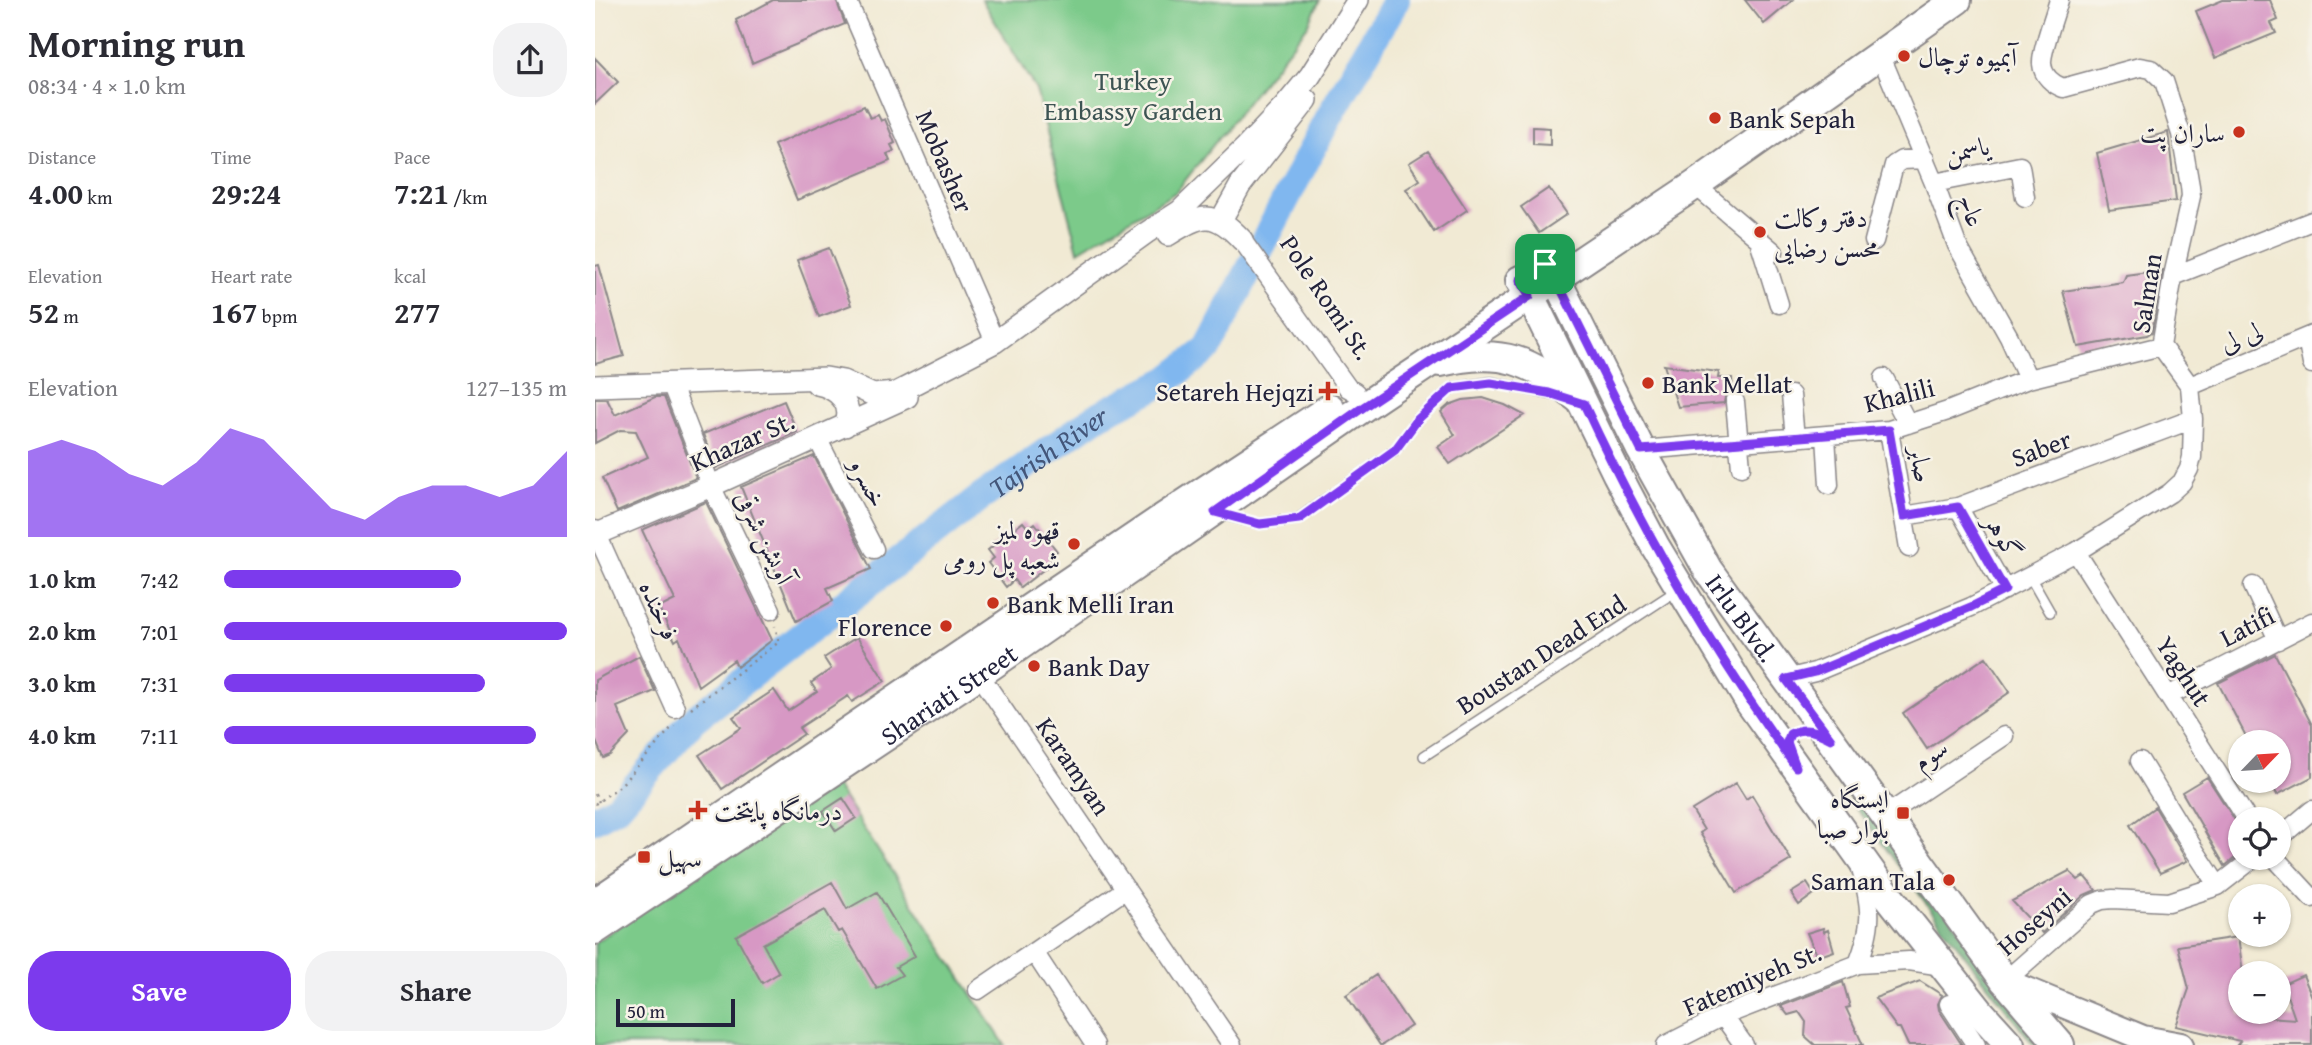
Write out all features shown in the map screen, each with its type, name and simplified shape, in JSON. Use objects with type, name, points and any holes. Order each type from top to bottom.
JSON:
[{"type":"main road","name":"Shariati Street","points":[[595,903],[1163,518],[1356,392],[1525,288],[1930,0]]},
{"type":"main road","name":"Shariati Street","points":[[1550,271],[1695,185],[1957,0]]},
{"type":"main road","name":"Irlu Blvd.","points":[[1550,271],[1641,450],[1708,570],[2005,981],[2060,1045]]},
{"type":"main road","name":"Shariati Street","points":[[595,930],[979,674],[1365,406],[1430,364],[1525,288]]},
{"type":"main road","name":"Irlu Blvd.","points":[[1525,288],[1655,546],[1750,703],[1855,851],[1943,966],[2010,1045]]},
{"type":"main road","points":[[1430,364],[1466,356],[1507,357],[1551,377],[1584,404]]},
{"type":"main road","points":[[1796,767],[1787,742],[1790,734],[1798,729],[1806,729],[1831,739]]},
{"type":"main road","points":[[2005,981],[2143,1038],[2181,1045]]},
{"type":"street","name":"Mobasher","points":[[848,0],[995,342]]},
{"type":"street","points":[[1185,216],[1310,76],[1358,0]]},
{"type":"street","points":[[595,386],[827,378],[843,381],[873,395],[896,393],[995,342],[1146,233],[1207,205],[1224,214],[1240,186],[1303,107],[1371,0]]},
{"type":"street","name":"Salman","points":[[2059,0],[2042,62],[2046,75],[2056,85],[2063,88],[2077,86],[2140,67],[2151,69],[2164,81],[2181,134],[2191,195],[2161,346],[2190,386]]},
{"type":"street","name":"عاج","points":[[1880,54],[1925,159],[1957,244],[2009,337],[2028,379]]},
{"type":"street","points":[[1874,242],[1894,165],[1902,160],[1925,159]]},
{"type":"street","name":"یاسمن","points":[[1934,183],[2021,166],[2025,197]]},
{"type":"street","points":[[1695,185],[1774,252]]},
{"type":"street","name":"Pole Romi St.","points":[[1224,214],[1247,238],[1356,392]]},
{"type":"street","name":"Khazar St.","points":[[596,533],[711,486],[845,426],[999,351],[1156,242],[1185,216]]},
{"type":"street","points":[[2173,276],[2312,221]]},
{"type":"street","points":[[1759,240],[1779,304]]},
{"type":"street","points":[[2309,337],[2312,364]]},
{"type":"street","name":"لی لی","points":[[2190,386],[2309,337]]},
{"type":"street","name":"Khalili","points":[[1641,450],[1889,430],[1948,411],[2028,379],[2161,346]]},
{"type":"street","points":[[1884,378],[1908,424]]},
{"type":"street","points":[[790,379],[822,384],[841,396],[848,406],[849,417],[845,426]]},
{"type":"street","name":"آویشن شرقی","points":[[671,383],[711,486],[771,610]]},
{"type":"street","points":[[1786,679],[1815,672],[1971,607],[2076,552],[2170,493],[2182,482],[2192,457],[2190,386]]},
{"type":"street","points":[[1791,395],[1795,439]]},
{"type":"street","points":[[1735,402],[1741,467]]},
{"type":"street","name":"Saber","points":[[1904,516],[1958,507],[2193,419]]},
{"type":"street","name":"صابر","points":[[1889,430],[1909,548]]},
{"type":"street","points":[[1826,436],[1829,485]]},
{"type":"street","name":"خسرو","points":[[817,438],[874,549]]},
{"type":"street","name":"گوهر","points":[[1958,507],[2005,590]]},
{"type":"street","name":"فرخنده","points":[[596,533],[675,708]]},
{"type":"street","name":"Yaghut","points":[[2076,552],[2239,807]]},
{"type":"street","points":[[2253,586],[2278,640]]},
{"type":"street","name":"Latifi","points":[[2168,696],[2312,622]]},
{"type":"street","name":"Karamyan","points":[[979,674],[1232,1045]]},
{"type":"street","name":"سوم","points":[[1885,816],[2004,736]]},
{"type":"street","points":[[2140,761],[2218,886]]},
{"type":"street","points":[[2291,828],[2312,810]]},
{"type":"street","points":[[1855,851],[1867,891],[1871,918],[1868,939],[1858,964]]},
{"type":"street","name":"Hoseyni","points":[[2005,981],[2092,904],[2102,900],[2169,902],[2218,886],[2239,870]]},
{"type":"street","points":[[2286,870],[2312,898]]},
{"type":"street","points":[[978,990],[1126,889]]},
{"type":"street","points":[[1034,952],[1095,1045]]},
{"type":"street","name":"Fatemiyeh St.","points":[[1666,1045],[1723,1016],[1858,964],[1909,961],[1943,966]]},
{"type":"street","points":[[1949,1004],[1976,1045]]},
{"type":"street","points":[[1723,1016],[1744,1045]]},
{"type":"lane","points":[[1215,512],[1260,524],[1299,519],[1395,450],[1418,419],[1452,388],[1491,383],[1549,393],[1584,404]]},
{"type":"lane","points":[[2031,577],[2050,612]]},
{"type":"lane","name":"Boustan Dead End","points":[[1424,755],[1681,588]]},
{"type":"path","points":[[595,794],[599,802]]},
{"type":"green space","name":"Turkey Embassy Garden","points":[[982,0],[1320,0],[1308,25],[1176,192],[1078,251],[1036,90]]},
{"type":"green space","points":[[1816,736],[2045,1045],[2033,1044],[1950,936],[1810,745]]},
{"type":"green space","points":[[836,786],[1005,1045],[595,1045],[595,942]]},
{"type":"building","points":[[773,0],[836,0],[845,24],[752,63],[736,20]]},
{"type":"building","points":[[1745,0],[1793,0],[1764,24]]},
{"type":"building","points":[[2223,0],[2270,0],[2278,20],[2271,23],[2276,33],[2215,58],[2196,11]]},
{"type":"building","points":[[595,58],[618,82],[595,104]]},
{"type":"building","points":[[864,106],[870,118],[878,115],[881,121],[885,119],[895,143],[891,145],[894,151],[887,154],[890,161],[797,200],[774,145]]},
{"type":"building","points":[[1533,127],[1550,128],[1550,145],[1533,144]]},
{"type":"building","points":[[2168,132],[2176,201],[2109,210],[2097,153]]},
{"type":"building","points":[[1428,151],[1467,210],[1434,232],[1406,189],[1420,180],[1409,163]]},
{"type":"building","points":[[1549,188],[1567,214],[1539,233],[1521,207]]},
{"type":"building","points":[[829,248],[851,305],[819,317],[797,260]]},
{"type":"building","points":[[599,265],[624,356],[595,364],[595,266]]},
{"type":"building","points":[[2163,270],[2152,332],[2078,347],[2063,291],[2123,282],[2126,275]]},
{"type":"building","points":[[1664,365],[1719,372],[1718,378],[1732,378],[1733,391],[1725,397],[1724,403],[1678,407]]},
{"type":"building","points":[[655,397],[664,397],[696,478],[617,512],[602,478],[648,457],[636,431],[620,430],[595,443],[595,399],[607,399],[615,415]]},
{"type":"building","points":[[1483,398],[1524,415],[1450,464],[1438,447],[1455,435],[1441,412],[1449,405],[1463,400]]},
{"type":"building","points":[[784,401],[797,432],[716,468],[703,434]]},
{"type":"building","points":[[814,456],[871,569],[827,588],[833,601],[796,621],[741,487]]},
{"type":"building","points":[[706,502],[772,640],[737,667],[734,660],[698,686],[679,638],[675,641],[659,608],[675,600],[642,530]]},
{"type":"building","points":[[1023,522],[1028,528],[1035,523],[1057,551],[1049,557],[1053,562],[1020,588],[1014,580],[1006,587],[988,563],[994,558],[988,550]]},
{"type":"building","points":[[857,637],[885,681],[852,702],[848,696],[799,728],[804,734],[722,789],[699,755],[741,728],[733,717],[774,690],[788,711],[817,692],[811,683],[831,669],[824,658]]},
{"type":"building","points":[[2275,654],[2312,725],[2312,777],[2291,788],[2291,730],[2243,730],[2218,683]]},
{"type":"building","points":[[639,656],[655,691],[617,707],[629,735],[610,755],[603,758],[595,739],[595,680]]},
{"type":"building","points":[[1986,657],[2010,692],[1927,749],[1903,713]]},
{"type":"building","points":[[2207,777],[2228,809],[2228,864],[2225,866],[2182,792]]},
{"type":"building","points":[[1736,783],[1746,799],[1752,795],[1791,860],[1736,893],[1700,833],[1704,830],[1692,810]]},
{"type":"building","points":[[843,798],[856,818],[836,831],[823,811]]},
{"type":"building","points":[[2155,807],[2187,861],[2160,873],[2130,825]]},
{"type":"building","points":[[2069,871],[2078,880],[2084,876],[2096,890],[2084,895],[2042,933],[2012,901]]},
{"type":"building","points":[[832,882],[847,909],[877,892],[915,956],[896,967],[902,975],[877,989],[842,930],[838,932],[825,910],[763,944],[779,973],[762,983],[736,936]]},
{"type":"building","points":[[1807,883],[1814,894],[1799,905],[1791,893]]},
{"type":"building","points":[[1823,928],[1824,932],[1828,930],[1834,951],[1817,957],[1807,933]]},
{"type":"building","points":[[2228,938],[2228,947],[2239,947],[2241,961],[2228,961],[2228,1024],[2291,1024],[2291,1019],[2295,1019],[2291,1007],[2291,980],[2303,975],[2312,997],[2312,1045],[2237,1045],[2240,1041],[2176,1026],[2189,989],[2178,946]]},
{"type":"building","points":[[1376,975],[1411,1026],[1382,1045],[1346,995]]},
{"type":"building","points":[[1920,981],[1942,995],[1938,1004],[1939,1010],[1962,1045],[1908,1045],[1900,1028],[1897,1028],[1875,998]]},
{"type":"building","points":[[1843,982],[1850,1007],[1846,1008],[1863,1045],[1815,1045],[1805,1036],[1806,1022],[1799,1012],[1788,1015],[1781,1006]]},
{"type":"waterway","name":"Tajrish River","points":[[595,819],[617,807],[693,720],[980,498],[1099,415],[1168,380],[1208,349],[1323,128],[1396,0]]},
{"type":"place","name":"آبمیوه توچال","points":[[1904,56]]},
{"type":"place","name":"Bank Sepah","points":[[1715,118]]},
{"type":"place","name":"ساران پت","points":[[2239,132]]},
{"type":"place","name":"دفتر وکالت محسن رضایی","points":[[1760,232]]},
{"type":"place","name":"Bank Mellat","points":[[1648,383]]},
{"type":"place","name":"Setareh Hejqzi","points":[[1328,391]]},
{"type":"place","name":"قهوه لمیز شعبه پل رومی","points":[[1074,544]]},
{"type":"place","name":"Bank Melli Iran","points":[[993,603]]},
{"type":"place","name":"Florence","points":[[946,626]]},
{"type":"place","name":"Bank Day","points":[[1034,666]]},
{"type":"place","name":"درمانگاه پایتخت","points":[[698,810]]},
{"type":"place","name":"ایستگاه بلوار صبا","points":[[1903,813]]},
{"type":"place","name":"سهیل","points":[[644,857]]},
{"type":"place","name":"Saman Tala","points":[[1949,880]]},
{"type":"route","points":[[1545,264],[1560,287],[1641,450],[1889,430],[1904,516],[1958,507],[2005,590],[1971,607],[1815,672],[1786,679],[1831,739],[1806,729],[1798,729],[1790,734],[1787,742],[1796,767],[1750,703],[1655,546],[1584,404],[1549,393],[1491,383],[1452,388],[1418,419],[1395,450],[1299,519],[1260,524],[1215,512],[1365,406],[1530,296],[1520,280],[1545,264]]}]
